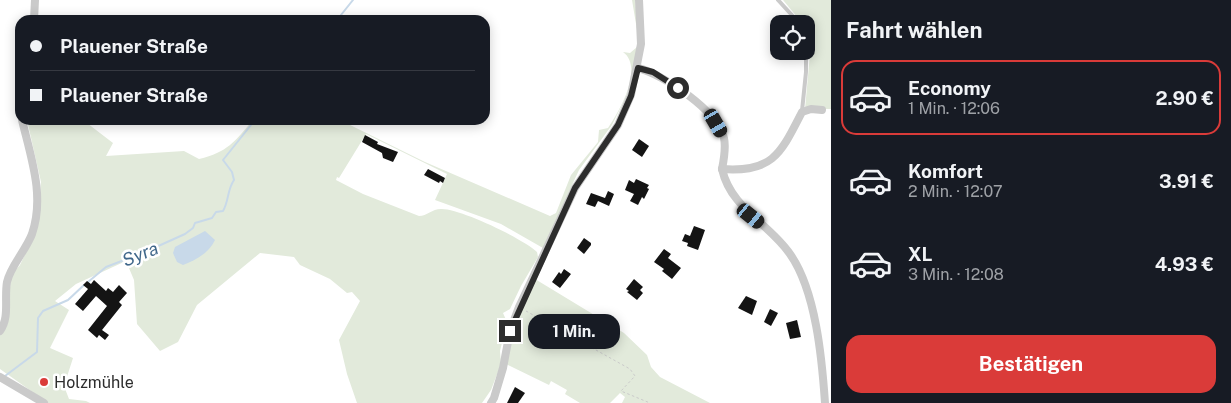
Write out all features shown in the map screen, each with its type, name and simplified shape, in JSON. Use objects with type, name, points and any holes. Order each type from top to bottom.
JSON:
[{"type":"street","points":[[34,15],[35,0]]},
{"type":"street","points":[[491,403],[503,368],[510,331],[520,307],[575,188],[618,125],[631,96],[638,68],[641,44],[639,0]]},
{"type":"street","points":[[638,68],[653,72],[692,98],[716,123],[724,137],[722,169],[724,178],[739,203],[790,254],[805,282],[821,360],[825,403]]},
{"type":"street","points":[[722,169],[750,170],[766,163],[778,153],[789,138],[802,112],[811,109],[822,110]]},
{"type":"street","points":[[0,331],[6,318],[7,280],[31,235],[36,214],[37,182],[23,125]]},
{"type":"street","points":[[0,376],[44,403]]},
{"type":"lane","points":[[778,0],[792,15]]},
{"type":"lane","points":[[802,112],[806,60]]},
{"type":"path","points":[[520,307],[630,368],[634,376],[621,391],[650,403]]},
{"type":"green space","points":[[632,0],[635,0],[639,37],[632,77],[626,97],[612,125],[579,170],[543,248],[501,224],[435,200],[447,174],[366,134],[339,178],[337,177],[336,180],[363,194],[419,216],[441,209],[462,213],[491,225],[530,246],[537,252],[538,257],[510,309],[503,313],[507,322],[500,351],[501,364],[491,390],[482,403],[357,403],[347,374],[339,340],[360,301],[352,292],[347,293],[330,279],[300,265],[294,257],[260,253],[197,305],[178,342],[160,351],[137,324],[134,280],[126,261],[76,284],[55,301],[69,310],[50,348],[73,358],[64,386],[69,399],[90,403],[48,403],[0,369],[0,334],[7,326],[11,275],[20,265],[37,229],[41,182],[28,125],[90,125],[113,143],[106,156],[184,151],[199,159],[217,153],[230,145],[249,125],[350,125],[425,162],[550,216],[556,213],[571,175],[598,142],[599,130],[608,128],[624,100],[631,78],[631,68],[629,59],[623,52],[630,53],[637,47],[638,36]]},
{"type":"green space","points":[[783,0],[831,0],[831,109],[805,109],[809,60],[815,60],[815,15],[796,15]]},
{"type":"green space","points":[[535,279],[624,333],[647,355],[651,367],[660,377],[710,403],[622,403],[625,397],[620,393],[610,403],[580,403],[565,394],[567,390],[551,381],[549,385],[506,364],[512,333]]},
{"type":"water","points":[[205,231],[215,240],[209,249],[202,256],[188,263],[183,265],[177,262],[173,253],[175,247]]},
{"type":"building","points":[[365,135],[378,142],[377,144],[398,152],[393,162],[383,158],[382,153],[362,142]]},
{"type":"building","points":[[639,139],[649,146],[642,157],[632,150]]},
{"type":"building","points":[[428,169],[445,178],[443,183],[440,181],[439,183],[424,175]]},
{"type":"building","points":[[636,179],[649,185],[644,199],[642,197],[638,205],[630,201],[634,194],[625,190],[629,180],[634,183]]},
{"type":"building","points":[[608,191],[614,194],[609,206],[598,201],[595,207],[586,204],[591,193],[605,198]]},
{"type":"building","points":[[694,226],[705,230],[698,250],[687,246],[688,243],[682,241],[685,234],[690,236]]},
{"type":"building","points":[[584,238],[591,245],[584,254],[577,248]]},
{"type":"building","points":[[664,249],[671,254],[668,258],[681,268],[672,279],[662,271],[664,269],[654,262]]},
{"type":"building","points":[[564,269],[571,274],[560,288],[552,282],[559,272],[561,274]]},
{"type":"building","points":[[634,279],[643,287],[640,290],[643,293],[637,300],[626,289]]},
{"type":"building","points":[[94,280],[106,291],[108,288],[113,292],[119,285],[127,293],[119,302],[122,305],[102,330],[109,335],[105,340],[99,335],[97,338],[88,330],[107,306],[96,296],[83,311],[75,304],[88,289],[83,285],[87,281],[91,284]]},
{"type":"building","points":[[746,296],[757,301],[752,315],[738,308]]},
{"type":"building","points":[[770,309],[778,313],[771,326],[764,322]]},
{"type":"building","points":[[797,320],[801,337],[790,339],[786,323]]},
{"type":"building","points":[[515,387],[525,393],[518,403],[507,403]]},
{"type":"waterway","name":"Syra","points":[[341,15],[353,0]]},
{"type":"waterway","name":"Syra","points":[[88,282],[106,267],[185,234],[193,228],[195,223],[212,218],[216,212],[223,211],[234,180],[232,172],[223,160],[251,125]]},
{"type":"waterway","name":"Syra","points":[[5,376],[37,352],[38,318],[43,311],[68,300],[84,285]]},
{"type":"place","name":"Holzmühle","points":[[44,382]]},
{"type":"route","points":[[510,331],[575,188],[618,125],[631,96],[638,68],[653,72],[678,88]]}]
